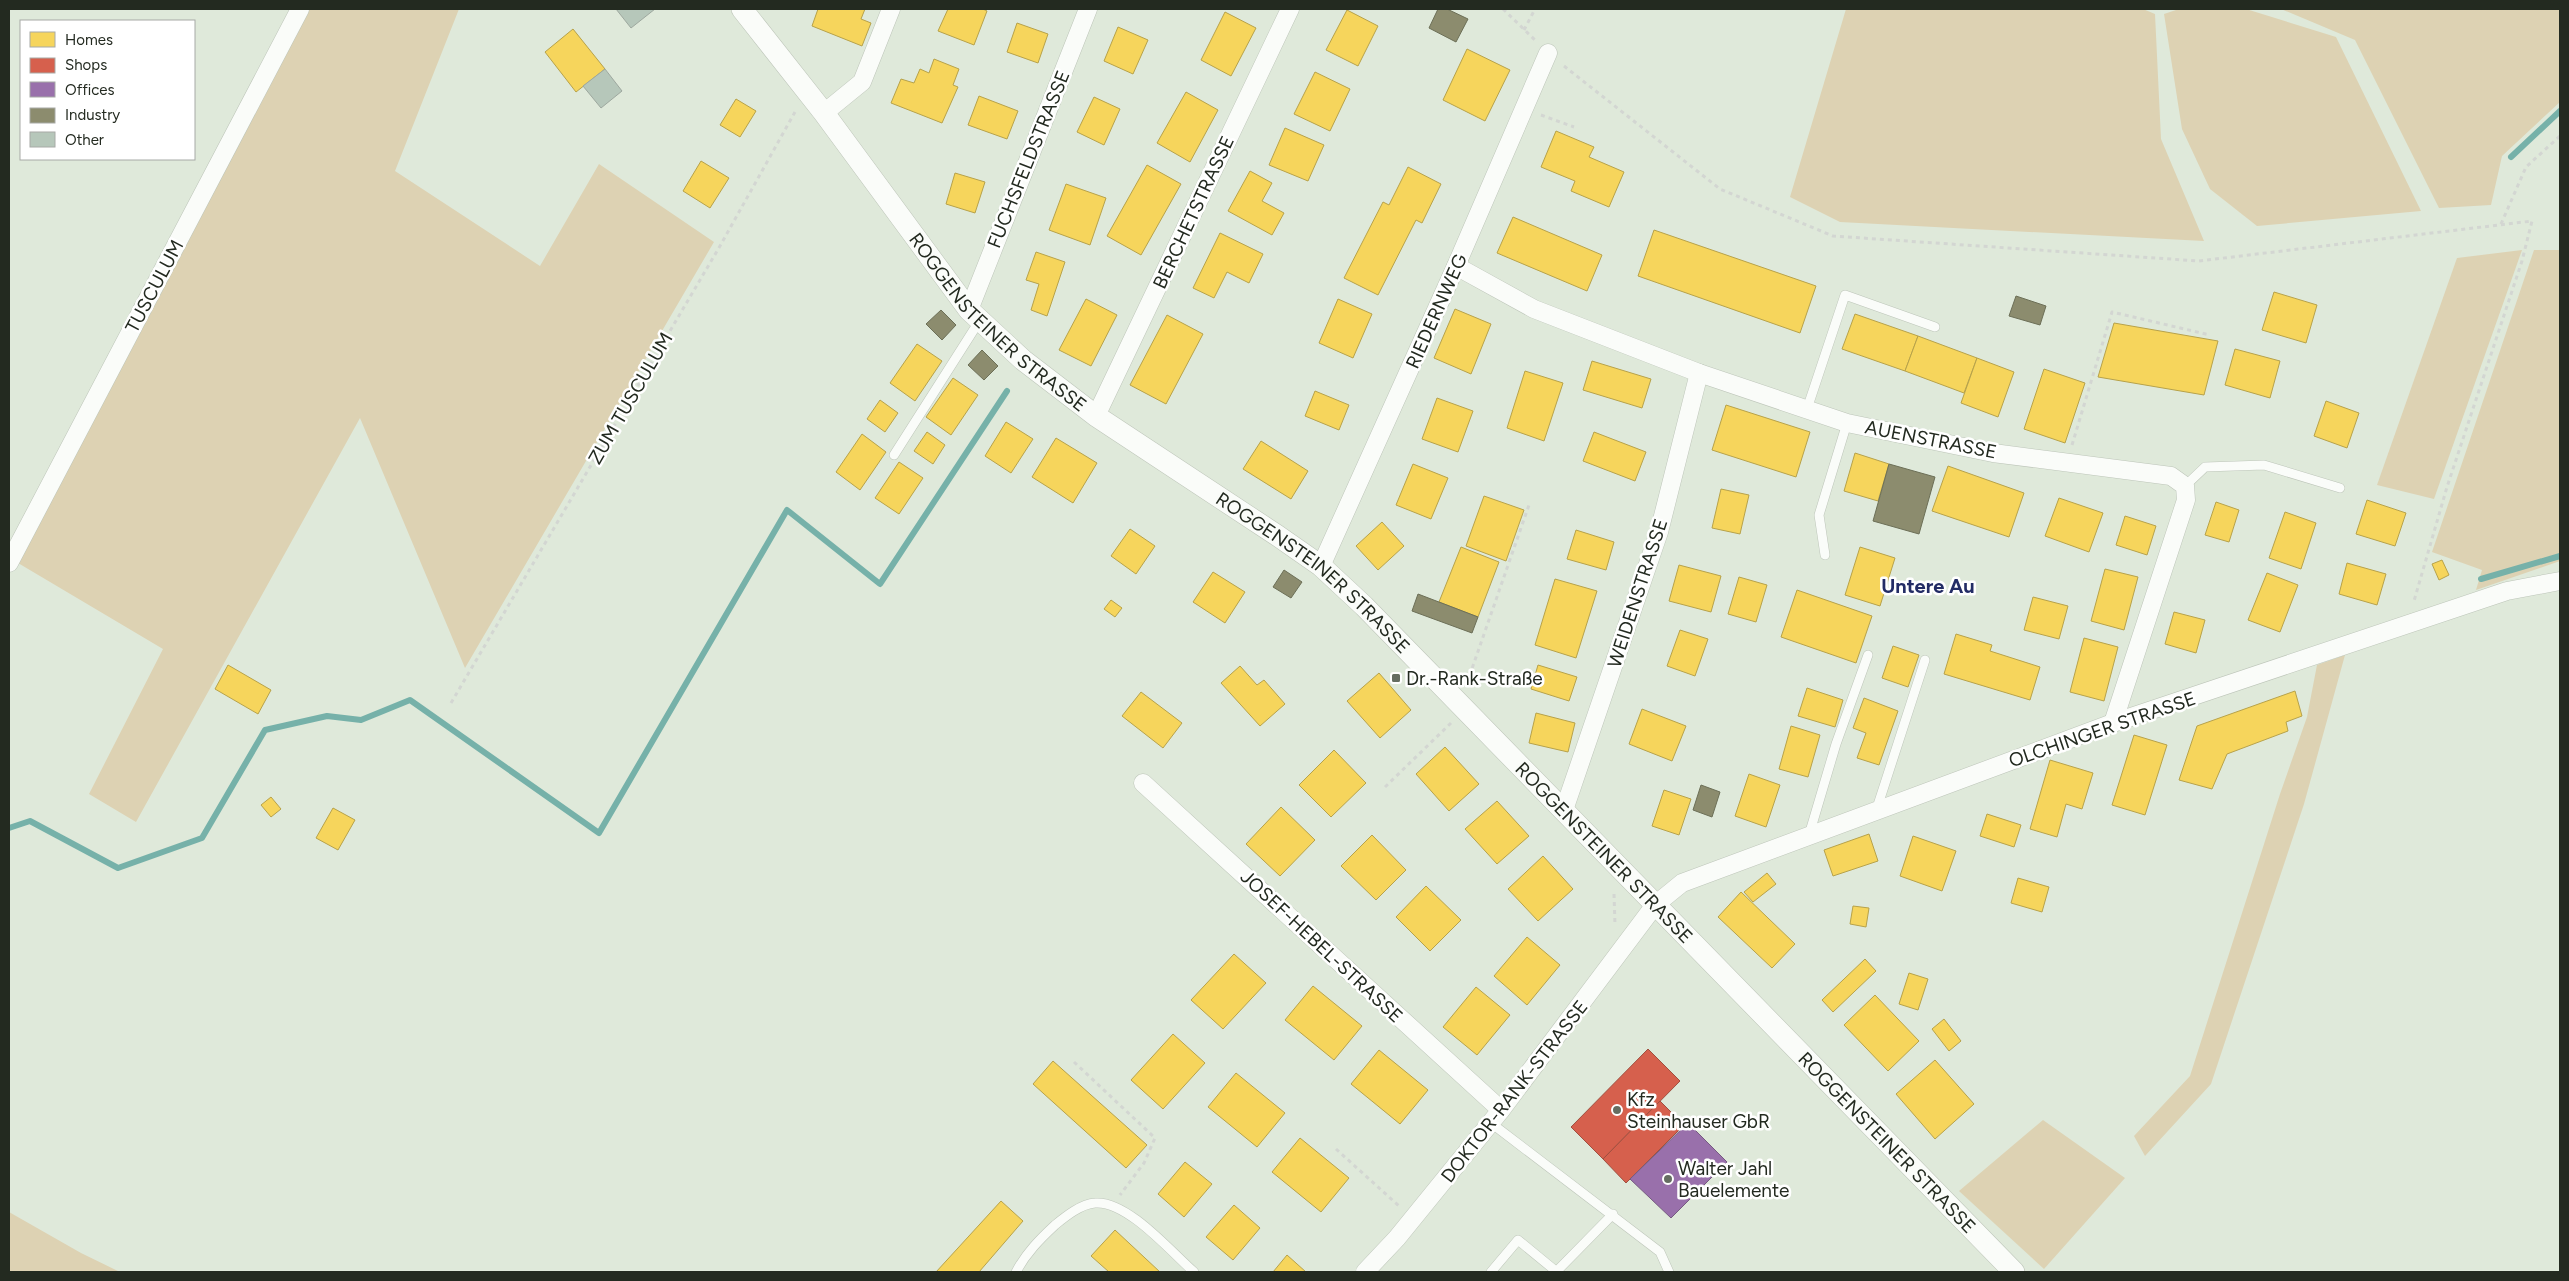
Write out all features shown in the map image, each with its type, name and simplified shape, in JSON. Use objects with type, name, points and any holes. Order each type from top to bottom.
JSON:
[{"type":"street","name":"TUSCULUM","points":[[9,563],[300,9]]},
{"type":"street","name":"ROGGENSTEINER STRASSE","points":[[742,9],[824,113],[974,315],[1023,360],[1096,416],[1321,566],[1364,606],[1457,711],[1564,810],[2014,1272]]},
{"type":"street","points":[[824,113],[862,82],[891,9]]},
{"type":"street","name":"FUCHSFELDSTRASSE","points":[[974,315],[1088,9]]},
{"type":"street","name":"BERCHETSTRASSE","points":[[1096,416],[1290,9]]},
{"type":"street","name":"RIEDERNWEG","points":[[1321,566],[1456,266],[1548,54]]},
{"type":"street","name":"AUENSTRASSE","points":[[1456,266],[1534,309],[1699,373],[1847,423],[1993,452],[2171,476],[2185,486]]},
{"type":"street","name":"WEIDENSTRASSE","points":[[1564,810],[1660,532],[1699,373]]},
{"type":"street","points":[[2113,723],[2186,500],[2185,486]]},
{"type":"street","name":"OLCHINGER STRASSE","points":[[1655,905],[1682,882],[2113,723],[2508,591],[2560,581]]},
{"type":"street","name":"JOSEF-HEBEL-STRASSE","points":[[1143,783],[1496,1117]]},
{"type":"street","name":"DOKTOR-RANK-STRASSE","points":[[1365,1272],[1397,1238],[1496,1117],[1655,905]]},
{"type":"lane","points":[[1807,409],[1845,295],[1935,327]]},
{"type":"lane","points":[[894,455],[974,315]]},
{"type":"lane","points":[[1825,556],[1819,515],[1847,423]]},
{"type":"lane","points":[[2185,486],[2205,467],[2264,465],[2340,488]]},
{"type":"lane","points":[[1808,835],[1836,744],[1868,655]]},
{"type":"lane","points":[[1876,811],[1925,660]]},
{"type":"lane","points":[[1496,1117],[1660,1252],[1670,1272]]},
{"type":"lane","points":[[1016,1272],[1036,1242],[1068,1214],[1094,1202],[1112,1205],[1129,1214],[1194,1272]]},
{"type":"lane","points":[[1491,1272],[1518,1240],[1556,1272],[1613,1214]]},
{"type":"path","points":[[1503,9],[1548,54],[1720,189],[1833,236],[2199,261],[2532,221],[2522,261],[2447,486],[2407,625]]},
{"type":"path","points":[[1524,30],[1535,9]]},
{"type":"path","name":"ZUM TUSCULUM","points":[[451,703],[808,92]]},
{"type":"path","points":[[1524,108],[1574,127]]},
{"type":"path","points":[[2501,224],[2526,168],[2560,136]]},
{"type":"path","points":[[2067,463],[2112,312],[2210,335]]},
{"type":"path","points":[[1385,787],[1457,711],[1529,505]]},
{"type":"path","points":[[1074,1062],[1155,1138],[1144,1163],[1112,1205]]},
{"type":"path","points":[[1336,1150],[1402,1209]]},
{"type":"shaded area","points":[[308,9],[459,9],[395,171],[540,266],[599,164],[714,242],[465,668],[360,418],[136,822],[89,794],[163,649],[18,563]]},
{"type":"shaded area","points":[[1846,9],[2143,9],[2155,14],[2161,139],[2204,241],[1840,222],[1790,197]]},
{"type":"shaded area","points":[[2179,9],[2246,9],[2336,37],[2421,211],[2257,226],[2210,189],[2182,129],[2164,14]]},
{"type":"shaded area","points":[[2281,9],[2560,9],[2560,102],[2502,156],[2491,205],[2439,208],[2355,40]]},
{"type":"shaded area","points":[[2522,250],[2434,499],[2377,485],[2457,258]]},
{"type":"shaded area","points":[[2534,250],[2560,250],[2560,561],[2476,590],[2482,570],[2432,552]]},
{"type":"shaded area","points":[[2345,655],[2304,804],[2211,1084],[2145,1156],[2134,1136],[2190,1076],[2280,794],[2307,717],[2317,665]]},
{"type":"shaded area","points":[[2043,1120],[2125,1178],[2044,1269],[1959,1191]]},
{"type":"shaded area","points":[[9,1212],[81,1253],[120,1272],[9,1272]]},
{"type":"building: Homes","points":[[818,9],[865,9],[861,19],[871,23],[862,46],[812,26]]},
{"type":"building: Homes","points":[[948,9],[983,9],[987,11],[974,45],[938,31]]},
{"type":"building: Homes","points":[[1347,10],[1378,26],[1358,66],[1326,50]]},
{"type":"building: Homes","points":[[1225,12],[1256,28],[1231,76],[1201,60]]},
{"type":"building: Homes","points":[[1017,23],[1048,34],[1038,63],[1007,52]]},
{"type":"building: Homes","points":[[1118,27],[1148,40],[1133,74],[1104,61]]},
{"type":"building: Homes","points":[[573,29],[605,69],[576,92],[545,52]]},
{"type":"building: Homes","points":[[1467,49],[1510,70],[1485,121],[1443,100]]},
{"type":"building: Homes","points":[[934,59],[959,69],[953,85],[958,87],[942,123],[891,103],[901,79],[914,83],[920,69],[929,73]]},
{"type":"building: Homes","points":[[1315,72],[1350,89],[1330,131],[1294,114]]},
{"type":"building: Homes","points":[[1186,92],[1218,110],[1190,162],[1157,143]]},
{"type":"building: Homes","points":[[979,96],[1018,111],[1007,139],[968,125]]},
{"type":"building: Homes","points":[[1094,97],[1120,109],[1104,145],[1077,132]]},
{"type":"building: Homes","points":[[736,99],[756,111],[740,137],[720,125]]},
{"type":"building: Homes","points":[[1285,128],[1324,145],[1308,181],[1269,165]]},
{"type":"building: Homes","points":[[1556,131],[1594,147],[1589,157],[1624,172],[1609,207],[1571,191],[1575,181],[1541,167]]},
{"type":"building: Homes","points":[[701,161],[729,178],[710,208],[683,191]]},
{"type":"building: Homes","points":[[1147,165],[1181,184],[1141,255],[1107,236]]},
{"type":"building: Homes","points":[[1408,167],[1441,184],[1422,223],[1416,220],[1378,295],[1344,278],[1383,202],[1389,205]]},
{"type":"building: Homes","points":[[1250,171],[1272,183],[1262,201],[1284,213],[1272,235],[1228,211]]},
{"type":"building: Homes","points":[[955,173],[985,182],[975,213],[946,204]]},
{"type":"building: Homes","points":[[1066,184],[1106,198],[1090,245],[1049,230]]},
{"type":"building: Homes","points":[[1513,217],[1602,255],[1587,291],[1497,253]]},
{"type":"building: Homes","points":[[1654,230],[1816,286],[1800,333],[1638,276]]},
{"type":"building: Homes","points":[[1220,233],[1263,254],[1249,283],[1227,272],[1214,298],[1193,288]]},
{"type":"building: Homes","points":[[1036,252],[1065,262],[1047,316],[1031,310],[1039,284],[1026,280]]},
{"type":"building: Homes","points":[[2274,292],[2317,305],[2306,343],[2262,330]]},
{"type":"building: Homes","points":[[1086,299],[1117,315],[1091,366],[1059,350]]},
{"type":"building: Homes","points":[[1338,299],[1372,314],[1353,358],[1319,343]]},
{"type":"building: Homes","points":[[1455,309],[1491,324],[1471,374],[1434,358]]},
{"type":"building: Homes","points":[[1855,314],[1918,336],[1905,371],[1842,349]]},
{"type":"building: Homes","points":[[1167,315],[1203,334],[1166,404],[1130,385]]},
{"type":"building: Homes","points":[[2114,323],[2218,341],[2204,395],[2098,377]]},
{"type":"building: Homes","points":[[1918,336],[1977,358],[1964,393],[1905,371]]},
{"type":"building: Homes","points":[[917,344],[942,361],[915,401],[890,383]]},
{"type":"building: Homes","points":[[2235,349],[2280,361],[2270,398],[2225,385]]},
{"type":"building: Homes","points":[[1977,358],[2014,372],[1998,417],[1961,403]]},
{"type":"building: Homes","points":[[1592,361],[1651,379],[1642,408],[1583,390]]},
{"type":"building: Homes","points":[[2044,369],[2085,383],[2065,443],[2024,429]]},
{"type":"building: Homes","points":[[1525,371],[1563,383],[1544,441],[1507,428]]},
{"type":"building: Homes","points":[[953,378],[978,395],[951,435],[926,417]]},
{"type":"building: Homes","points":[[1315,391],[1349,405],[1339,430],[1305,416]]},
{"type":"building: Homes","points":[[1437,398],[1473,411],[1458,452],[1422,439]]},
{"type":"building: Homes","points":[[880,400],[898,413],[885,432],[867,419]]},
{"type":"building: Homes","points":[[2326,401],[2359,413],[2347,448],[2314,436]]},
{"type":"building: Homes","points":[[1726,405],[1810,432],[1796,477],[1712,450]]},
{"type":"building: Homes","points":[[1006,422],[1033,439],[1011,473],[985,456]]},
{"type":"building: Homes","points":[[927,432],[945,445],[933,464],[914,451]]},
{"type":"building: Homes","points":[[1594,432],[1646,452],[1635,481],[1583,461]]},
{"type":"building: Homes","points":[[862,434],[886,452],[860,490],[836,472]]},
{"type":"building: Homes","points":[[1056,438],[1097,463],[1073,503],[1032,477]]},
{"type":"building: Homes","points":[[1261,441],[1308,471],[1291,499],[1243,469]]},
{"type":"building: Homes","points":[[1855,453],[1889,464],[1878,501],[1844,491]]},
{"type":"building: Homes","points":[[899,462],[923,478],[899,514],[875,498]]},
{"type":"building: Homes","points":[[1413,464],[1448,478],[1431,519],[1396,505]]},
{"type":"building: Homes","points":[[1948,466],[2024,493],[2009,537],[1932,511]]},
{"type":"building: Homes","points":[[1721,489],[1749,495],[1740,534],[1712,528]]},
{"type":"building: Homes","points":[[1484,496],[1524,510],[1506,561],[1466,546]]},
{"type":"building: Homes","points":[[2059,498],[2103,513],[2089,552],[2045,536]]},
{"type":"building: Homes","points":[[2367,500],[2406,513],[2395,546],[2356,534]]},
{"type":"building: Homes","points":[[2216,502],[2239,510],[2229,542],[2205,535]]},
{"type":"building: Homes","points":[[2285,512],[2316,523],[2301,569],[2269,558]]},
{"type":"building: Homes","points":[[2125,516],[2156,526],[2147,555],[2116,545]]},
{"type":"building: Homes","points":[[1382,522],[1404,546],[1378,570],[1356,546]]},
{"type":"building: Homes","points":[[1130,529],[1155,546],[1136,574],[1111,556]]},
{"type":"building: Homes","points":[[1576,530],[1614,542],[1606,570],[1567,559]]},
{"type":"building: Homes","points":[[1461,547],[1499,562],[1478,617],[1439,602]]},
{"type":"building: Homes","points":[[1860,547],[1895,558],[1880,606],[1845,595]]},
{"type":"building: Homes","points":[[2442,560],[2449,575],[2439,580],[2432,564]]},
{"type":"building: Homes","points":[[2347,563],[2386,574],[2377,605],[2339,594]]},
{"type":"building: Homes","points":[[1679,565],[1721,576],[1711,612],[1669,601]]},
{"type":"building: Homes","points":[[2105,569],[2138,577],[2124,630],[2091,621]]},
{"type":"building: Homes","points":[[1213,572],[1245,592],[1225,623],[1193,602]]},
{"type":"building: Homes","points":[[2267,573],[2298,585],[2280,632],[2248,620]]},
{"type":"building: Homes","points":[[1739,577],[1767,585],[1756,622],[1728,614]]},
{"type":"building: Homes","points":[[1555,579],[1597,591],[1576,658],[1535,645]]},
{"type":"building: Homes","points":[[1797,590],[1872,616],[1856,663],[1781,637]]},
{"type":"building: Homes","points":[[2033,597],[2068,606],[2059,639],[2024,630]]},
{"type":"building: Homes","points":[[1111,600],[1122,608],[1115,617],[1104,609]]},
{"type":"building: Homes","points":[[2174,612],[2205,620],[2196,653],[2165,644]]},
{"type":"building: Homes","points":[[1680,630],[1708,639],[1695,676],[1667,666]]},
{"type":"building: Homes","points":[[1956,634],[1992,645],[1990,651],[2040,667],[2030,700],[1944,674]]},
{"type":"building: Homes","points":[[2084,638],[2118,647],[2104,701],[2070,692]]},
{"type":"building: Homes","points":[[1893,646],[1919,655],[1908,687],[1882,678]]},
{"type":"building: Homes","points":[[228,665],[271,690],[258,714],[215,689]]},
{"type":"building: Homes","points":[[1538,665],[1577,677],[1569,701],[1531,689]]},
{"type":"building: Homes","points":[[1240,666],[1257,685],[1264,680],[1285,704],[1260,726],[1221,683]]},
{"type":"building: Homes","points":[[1379,673],[1411,710],[1380,738],[1347,701]]},
{"type":"building: Homes","points":[[1807,688],[1843,700],[1835,727],[1798,716]]},
{"type":"building: Homes","points":[[2295,691],[2302,716],[2286,722],[2288,731],[2227,754],[2212,789],[2179,780],[2197,726]]},
{"type":"building: Homes","points":[[1141,692],[1182,723],[1163,748],[1122,716]]},
{"type":"building: Homes","points":[[1864,698],[1898,711],[1879,765],[1857,758],[1866,733],[1853,728]]},
{"type":"building: Homes","points":[[1642,709],[1686,726],[1672,761],[1629,744]]},
{"type":"building: Homes","points":[[1536,713],[1575,723],[1568,752],[1529,743]]},
{"type":"building: Homes","points":[[1791,726],[1820,735],[1808,777],[1779,769]]},
{"type":"building: Homes","points":[[2134,735],[2167,745],[2145,815],[2112,805]]},
{"type":"building: Homes","points":[[1445,747],[1479,784],[1449,811],[1416,774]]},
{"type":"building: Homes","points":[[1334,750],[1366,783],[1331,817],[1299,785]]},
{"type":"building: Homes","points":[[2050,760],[2093,773],[2082,809],[2066,804],[2057,837],[2030,829]]},
{"type":"building: Homes","points":[[1749,774],[1780,785],[1766,827],[1735,816]]},
{"type":"building: Homes","points":[[1664,790],[1691,799],[1679,835],[1652,826]]},
{"type":"building: Homes","points":[[271,797],[281,809],[271,817],[261,805]]},
{"type":"building: Homes","points":[[1497,801],[1529,836],[1497,864],[1465,829]]},
{"type":"building: Homes","points":[[1281,807],[1315,840],[1280,876],[1246,844]]},
{"type":"building: Homes","points":[[333,808],[355,820],[338,850],[316,838]]},
{"type":"building: Homes","points":[[1987,814],[2021,825],[2014,847],[1980,836]]},
{"type":"building: Homes","points":[[1869,834],[1878,861],[1833,876],[1824,850]]},
{"type":"building: Homes","points":[[1372,835],[1406,870],[1376,900],[1341,866]]},
{"type":"building: Homes","points":[[1913,836],[1956,851],[1942,891],[1900,876]]},
{"type":"building: Homes","points":[[1543,856],[1573,889],[1538,921],[1508,889]]},
{"type":"building: Homes","points":[[1767,873],[1776,884],[1753,902],[1744,892]]},
{"type":"building: Homes","points":[[2018,878],[2049,887],[2042,912],[2011,903]]},
{"type":"building: Homes","points":[[1426,886],[1461,920],[1430,951],[1396,917]]},
{"type":"building: Homes","points":[[1741,892],[1795,944],[1772,968],[1718,917]]},
{"type":"building: Homes","points":[[1853,906],[1869,908],[1866,927],[1850,924]]},
{"type":"building: Homes","points":[[1527,937],[1560,965],[1527,1005],[1494,976]]},
{"type":"building: Homes","points":[[1234,954],[1266,983],[1223,1029],[1191,1000]]},
{"type":"building: Homes","points":[[1865,959],[1876,971],[1833,1012],[1822,1000]]},
{"type":"building: Homes","points":[[1909,973],[1928,979],[1918,1010],[1899,1004]]},
{"type":"building: Homes","points":[[1313,986],[1362,1026],[1334,1060],[1285,1020]]},
{"type":"building: Homes","points":[[1476,987],[1510,1015],[1477,1055],[1443,1027]]},
{"type":"building: Homes","points":[[1875,995],[1919,1041],[1888,1071],[1844,1025]]},
{"type":"building: Homes","points":[[1944,1019],[1961,1041],[1949,1051],[1932,1029]]},
{"type":"building: Homes","points":[[1173,1034],[1205,1063],[1163,1109],[1131,1080]]},
{"type":"building: Homes","points":[[1379,1050],[1428,1090],[1400,1124],[1351,1084]]},
{"type":"building: Homes","points":[[1935,1060],[1974,1104],[1935,1139],[1896,1094]]},
{"type":"building: Homes","points":[[1053,1061],[1147,1145],[1126,1168],[1033,1084]]},
{"type":"building: Homes","points":[[1236,1073],[1285,1113],[1257,1147],[1208,1107]]},
{"type":"building: Homes","points":[[1300,1138],[1349,1178],[1321,1212],[1272,1172]]},
{"type":"building: Homes","points":[[1185,1162],[1212,1184],[1184,1217],[1158,1194]]},
{"type":"building: Homes","points":[[1001,1201],[1023,1221],[979,1272],[936,1272]]},
{"type":"building: Homes","points":[[1234,1205],[1260,1228],[1233,1260],[1206,1237]]},
{"type":"building: Homes","points":[[1115,1230],[1160,1272],[1109,1272],[1091,1256]]},
{"type":"building: Homes","points":[[1287,1255],[1306,1272],[1273,1272]]},
{"type":"building: Shops","points":[[1648,1049],[1680,1081],[1603,1159],[1571,1127]]},
{"type":"building: Shops","points":[[1660,1101],[1684,1125],[1626,1183],[1603,1159]]},
{"type":"building: Offices","points":[[1688,1123],[1727,1162],[1671,1218],[1630,1179]]},
{"type":"building: Industry","points":[[1438,9],[1447,9],[1468,19],[1456,42],[1429,28]]},
{"type":"building: Industry","points":[[2016,296],[2046,306],[2040,325],[2009,316]]},
{"type":"building: Industry","points":[[941,310],[956,325],[942,340],[926,324]]},
{"type":"building: Industry","points":[[982,350],[998,366],[984,380],[968,365]]},
{"type":"building: Industry","points":[[1889,464],[1935,477],[1919,534],[1873,521]]},
{"type":"building: Industry","points":[[1284,570],[1302,582],[1291,598],[1273,587]]},
{"type":"building: Industry","points":[[1418,594],[1478,617],[1472,633],[1412,611]]},
{"type":"building: Industry","points":[[1701,785],[1720,792],[1712,817],[1693,810]]},
{"type":"building: Other","points":[[616,9],[655,9],[631,28]]},
{"type":"building: Other","points":[[605,69],[622,91],[601,108],[583,86]]},
{"type":"waterway","points":[[2511,157],[2560,111]]},
{"type":"waterway","points":[[9,828],[30,821],[118,868],[202,838],[265,730],[327,716],[361,720],[410,700],[599,833],[787,510],[880,584],[1007,391]]},
{"type":"waterway","points":[[2481,579],[2560,556]]},
{"type":"place","name":"Dr.-Rank-Straße","points":[[1396,678]]},
{"type":"place","name":"Kfz Steinhauser GbR","points":[[1617,1110]]},
{"type":"place","name":"Walter Jahl Bauelemente","points":[[1668,1179]]},
{"type":"district","name":"Untere Au","points":[[1928,586]]}]
